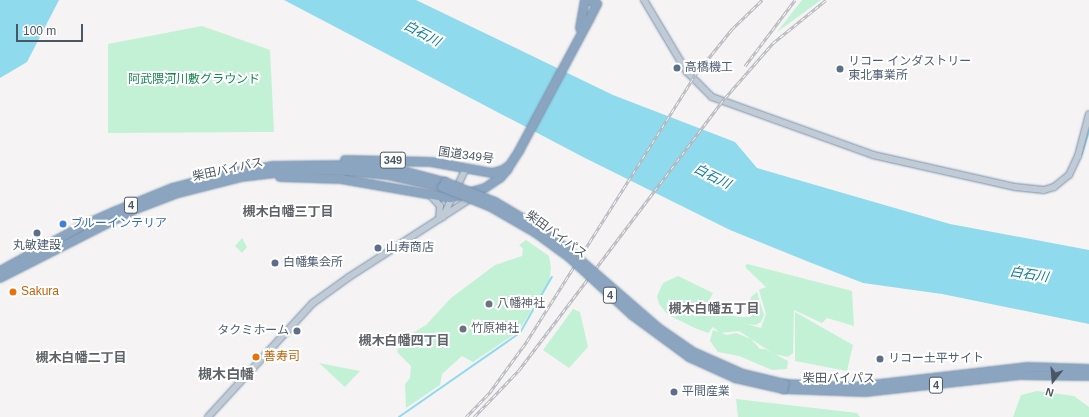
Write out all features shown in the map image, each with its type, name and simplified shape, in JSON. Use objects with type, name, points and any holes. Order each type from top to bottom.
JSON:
[{"type":"highway","name":"349","points":[[577,43],[584,15],[585,0]]},
{"type":"highway","name":"国道349号","points":[[273,166],[305,161],[369,159],[431,162],[492,173],[510,165],[519,151],[597,4],[589,0]]},
{"type":"highway","name":"柴田バイパス","points":[[0,271],[82,226],[172,188],[226,174],[273,166],[352,165],[407,172],[444,185],[491,207],[536,233],[570,258],[632,315],[689,357],[735,378],[784,386],[865,392],[1019,375],[1089,376]]},
{"type":"highway","name":"349","points":[[242,177],[341,179],[432,196],[453,198],[485,188],[500,178],[510,165]]},
{"type":"highway","name":"柴田バイパス","points":[[0,278],[136,209],[175,194],[242,177],[301,170],[350,171],[394,176],[444,185]]},
{"type":"highway","name":"柴田バイパス","points":[[784,386],[854,387],[1012,368],[1045,366],[1089,369]]},
{"type":"street","points":[[644,0],[687,72],[706,94],[725,104],[873,155],[1015,187],[1044,190],[1058,185],[1069,175],[1078,156],[1089,114]]},
{"type":"street","points":[[441,218],[453,198],[466,168]]},
{"type":"street","points":[[208,417],[313,304],[349,277],[485,188]]},
{"type":"street","points":[[432,196],[440,206],[441,218]]},
{"type":"green space","points":[[802,0],[821,0],[777,32]]},
{"type":"green space","name":"阿武隈河川敷グラウンド","points":[[202,26],[270,50],[274,132],[108,133],[108,44]]},
{"type":"green space","points":[[242,238],[247,247],[242,253],[235,246]]},
{"type":"green space","points":[[526,240],[549,256],[551,268],[549,282],[518,332],[473,362],[462,356],[442,374],[440,385],[406,408],[405,384],[410,378],[411,366],[397,352],[401,340],[426,325],[451,298],[495,265],[522,256],[523,249],[519,245]]},
{"type":"green space","points":[[747,264],[852,291],[854,326],[827,318],[822,323],[794,310],[793,353],[788,357],[774,354],[739,331],[720,333],[713,327],[708,333],[695,328],[668,315],[659,304],[657,296],[663,283],[678,276],[713,293],[704,310],[712,313],[707,309],[738,317],[750,317],[751,297],[757,292],[764,315],[761,322],[756,325],[747,324],[721,317],[761,328],[766,314],[759,290],[766,287],[745,267]]},
{"type":"green space","points":[[573,309],[580,312],[588,347],[569,368],[543,350]]},
{"type":"green space","points":[[795,312],[853,345],[847,371],[795,361]]},
{"type":"green space","points":[[713,330],[727,335],[736,333],[751,339],[760,349],[765,349],[788,361],[787,369],[772,370],[739,356],[718,352],[710,341]]},
{"type":"green space","points":[[319,363],[360,371],[345,387]]},
{"type":"green space","points":[[1037,391],[1074,396],[1089,407],[1089,417],[1013,417],[1021,395]]},
{"type":"green space","points":[[736,399],[857,413],[860,417],[738,417]]},
{"type":"water","points":[[0,0],[59,0],[27,62],[0,78]]},
{"type":"water","name":"白石川","points":[[284,0],[416,0],[613,95],[735,142],[757,168],[950,224],[1089,250],[1089,324],[942,294],[863,283],[809,262],[730,230],[583,157]]},
{"type":"waterway","points":[[1082,154],[1089,131]]},
{"type":"waterway","points":[[399,417],[520,333],[552,277]]},
{"type":"railway","points":[[466,417],[490,392],[527,341],[695,75],[732,29],[762,0]]},
{"type":"railway","points":[[745,66],[795,0]]},
{"type":"railway","points":[[474,417],[519,370],[725,98],[773,43],[826,0]]},
{"type":"place","name":"高橋機工","points":[[677,68]]},
{"type":"place","name":"リコー インダストリー 東北事業所","points":[[840,69]]},
{"type":"place","name":"ブルーインテリア","points":[[63,224]]},
{"type":"place","name":"丸敏建設","points":[[37,233]]},
{"type":"place","name":"山寿商店","points":[[378,248]]},
{"type":"place","name":"白幡集会所","points":[[275,263]]},
{"type":"place","name":"Sakura","points":[[13,292]]},
{"type":"place","name":"八幡神社","points":[[489,304]]},
{"type":"place","name":"竹原神社","points":[[463,329]]},
{"type":"place","name":"タクミホーム","points":[[297,331]]},
{"type":"place","name":"善寿司","points":[[256,357]]},
{"type":"place","name":"リコー土平サイト","points":[[880,359]]},
{"type":"place","name":"平間産業","points":[[674,392]]},
{"type":"district","name":"槻木白幡三丁目","points":[[288,212]]},
{"type":"district","name":"槻木白幡五丁目","points":[[714,309]]},
{"type":"district","name":"槻木白幡四丁目","points":[[404,341]]},
{"type":"district","name":"槻木白幡二丁目","points":[[81,358]]},
{"type":"district","name":"槻木白幡","points":[[226,374]]}]
